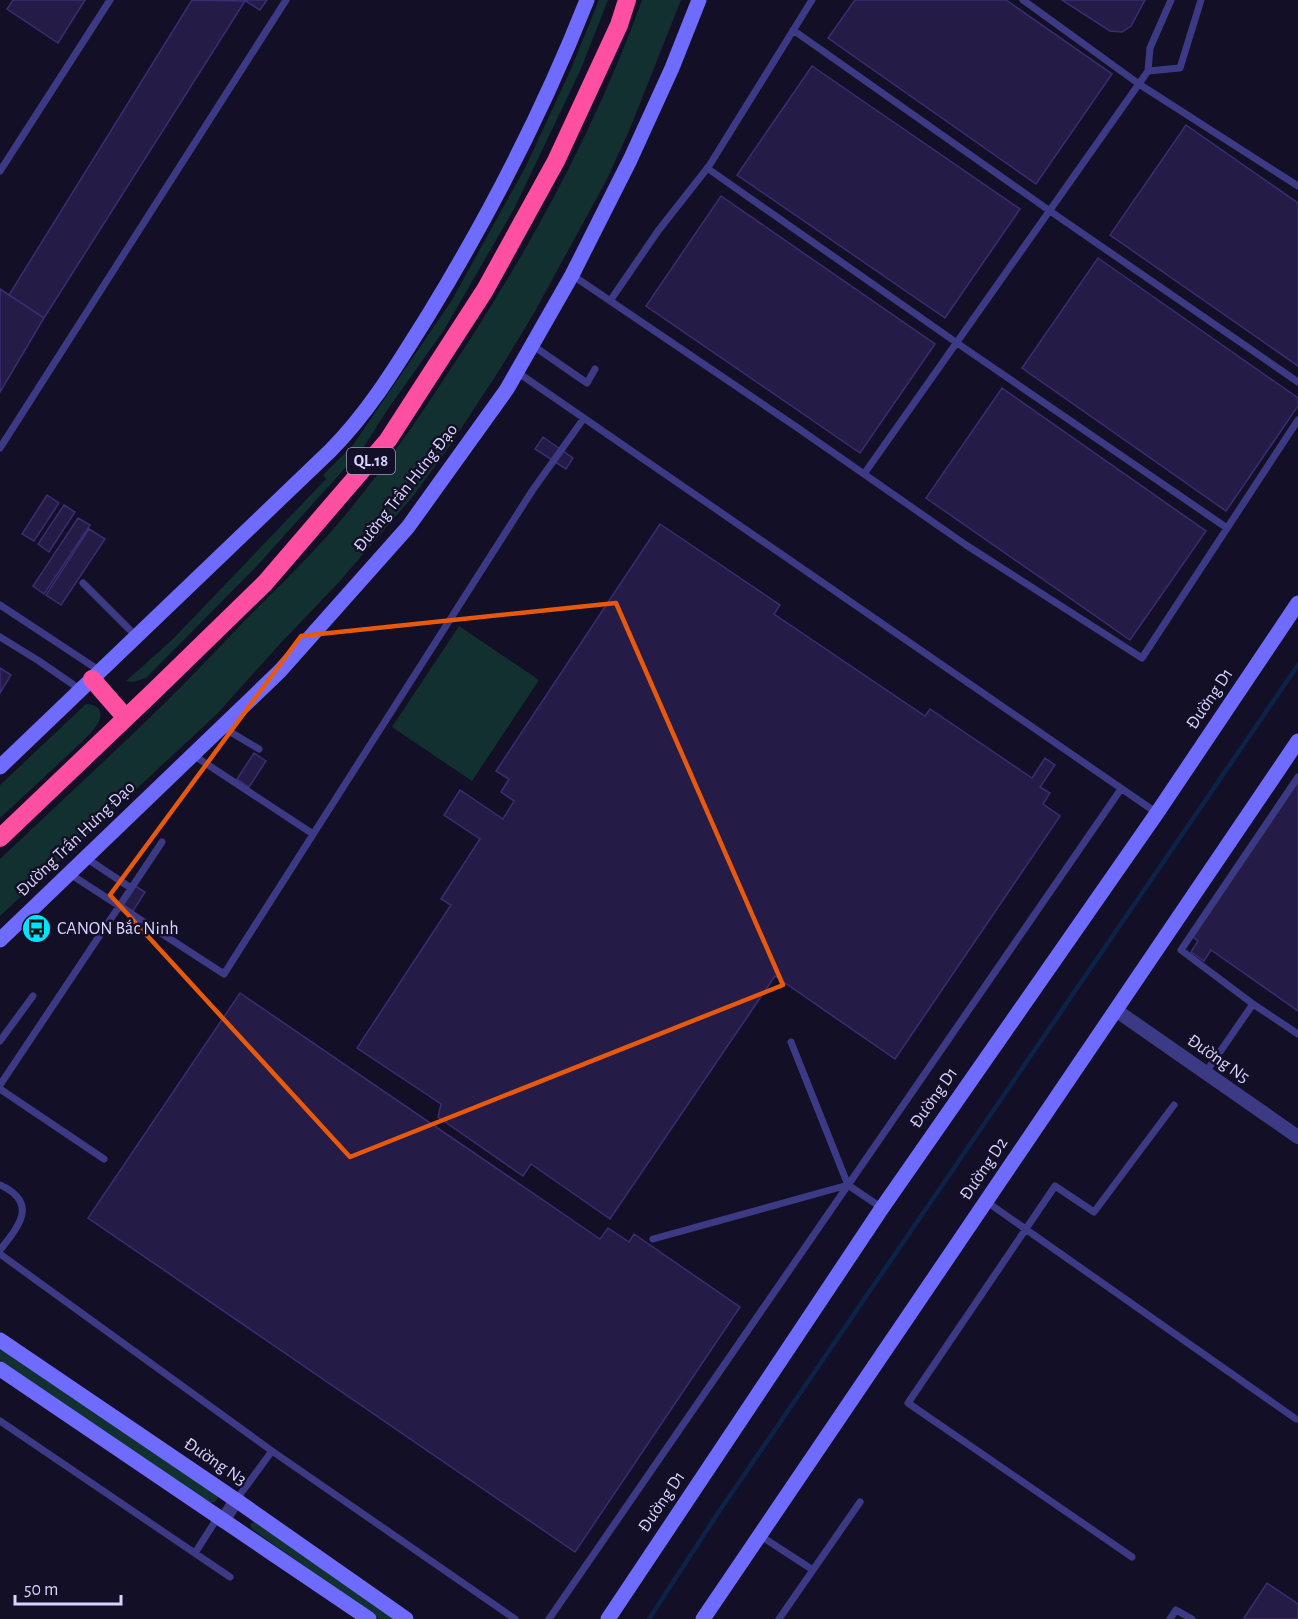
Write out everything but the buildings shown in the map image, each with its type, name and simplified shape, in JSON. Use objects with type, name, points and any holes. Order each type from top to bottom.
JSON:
[{"type":"highway","name":"QL.18","points":[[0,838],[265,583],[388,440],[485,290],[556,161],[619,25],[627,0]]},
{"type":"highway","points":[[91,680],[126,718]]},
{"type":"street","points":[[0,767],[330,451],[367,410],[463,258],[537,115],[587,0]]},
{"type":"street","name":"Đường Trần Hưng Đạo","points":[[0,940],[280,671],[408,527],[507,389],[572,275],[630,160],[672,69],[699,0]]},
{"type":"street","name":"Đường D1","points":[[608,1619],[882,1208],[1157,813],[1298,603]]},
{"type":"street","name":"Đường D2","points":[[703,1619],[1298,741]]},
{"type":"street","name":"Đường N5","points":[[1117,1011],[1298,1137]]},
{"type":"street","name":"Đường N3","points":[[0,1340],[406,1619]]},
{"type":"street","points":[[0,1369],[369,1619]]},
{"type":"street","points":[[221,1519],[236,1500]]},
{"type":"lane","points":[[0,171],[110,0]]},
{"type":"lane","points":[[0,448],[286,0]]},
{"type":"lane","points":[[610,301],[658,231],[707,168],[812,0]]},
{"type":"lane","points":[[1023,0],[1139,84],[1298,186]]},
{"type":"lane","points":[[864,474],[1148,71],[1150,48],[1171,0]]},
{"type":"lane","points":[[1148,71],[1180,68],[1201,0]]},
{"type":"lane","points":[[793,30],[1298,382]]},
{"type":"lane","points":[[707,168],[1227,528]]},
{"type":"lane","points":[[572,275],[786,419],[966,545],[1142,658],[1298,420]]},
{"type":"lane","points":[[532,345],[587,383],[595,369]]},
{"type":"lane","points":[[517,372],[1157,813]]},
{"type":"lane","points":[[70,874],[224,974],[531,491],[584,418]]},
{"type":"lane","points":[[83,583],[136,636]]},
{"type":"lane","points":[[0,605],[91,680]]},
{"type":"lane","points":[[0,637],[39,662],[91,680]]},
{"type":"lane","points":[[222,727],[259,749]]},
{"type":"lane","points":[[193,755],[313,834]]},
{"type":"lane","points":[[1298,777],[1181,950],[1253,1004],[1298,1034]]},
{"type":"lane","points":[[549,1619],[1121,789]]},
{"type":"lane","points":[[104,1159],[0,1087],[162,842]]},
{"type":"lane","points":[[86,858],[131,888]]},
{"type":"lane","points":[[0,1041],[33,996]]},
{"type":"lane","points":[[1206,1072],[1253,1004]]},
{"type":"lane","points":[[791,1042],[848,1185],[882,1208]]},
{"type":"lane","points":[[1132,1557],[908,1402],[1055,1186],[1094,1212],[1173,1106]]},
{"type":"lane","points":[[0,1185],[12,1191],[23,1205],[18,1226],[0,1252],[272,1451],[515,1619]]},
{"type":"lane","points":[[653,1239],[848,1185]]},
{"type":"lane","points":[[986,1201],[1296,1419]]},
{"type":"lane","points":[[0,1421],[230,1576]]},
{"type":"lane","points":[[236,1500],[272,1451]]},
{"type":"lane","points":[[779,1619],[860,1502]]},
{"type":"lane","points":[[195,1553],[221,1519]]},
{"type":"lane","points":[[759,1535],[813,1570]]},
{"type":"lane","points":[[1170,1619],[1176,1610],[1192,1619]]},
{"type":"highlighted area","points":[[616,603],[783,985],[350,1157],[110,895],[301,636]]},
{"type":"green space","points":[[599,0],[608,0],[580,71],[514,209],[444,330],[363,448],[255,568],[146,678],[133,682],[126,681],[172,640],[326,479],[323,475],[353,445],[452,300],[526,166],[571,69]]},
{"type":"green space","points":[[642,0],[681,0],[629,131],[606,181],[534,313],[449,447],[414,495],[339,582],[218,713],[0,916],[0,859],[174,694],[311,554],[361,496],[405,437],[503,286],[556,194],[602,98]]},
{"type":"green space","points":[[459,626],[539,680],[472,781],[392,727]]},
{"type":"green space","points":[[86,704],[96,706],[100,711],[99,721],[93,730],[0,818],[0,785]]},
{"type":"green space","points":[[0,1348],[218,1498],[215,1502],[210,1502],[201,1497],[0,1360]]},
{"type":"green space","points":[[254,1522],[397,1619],[379,1619],[252,1529],[250,1524]]},
{"type":"waterway","points":[[649,1619],[718,1513],[1298,665]]},
{"type":"place","name":"CANON Bắc Ninh","points":[[36,929]]}]
